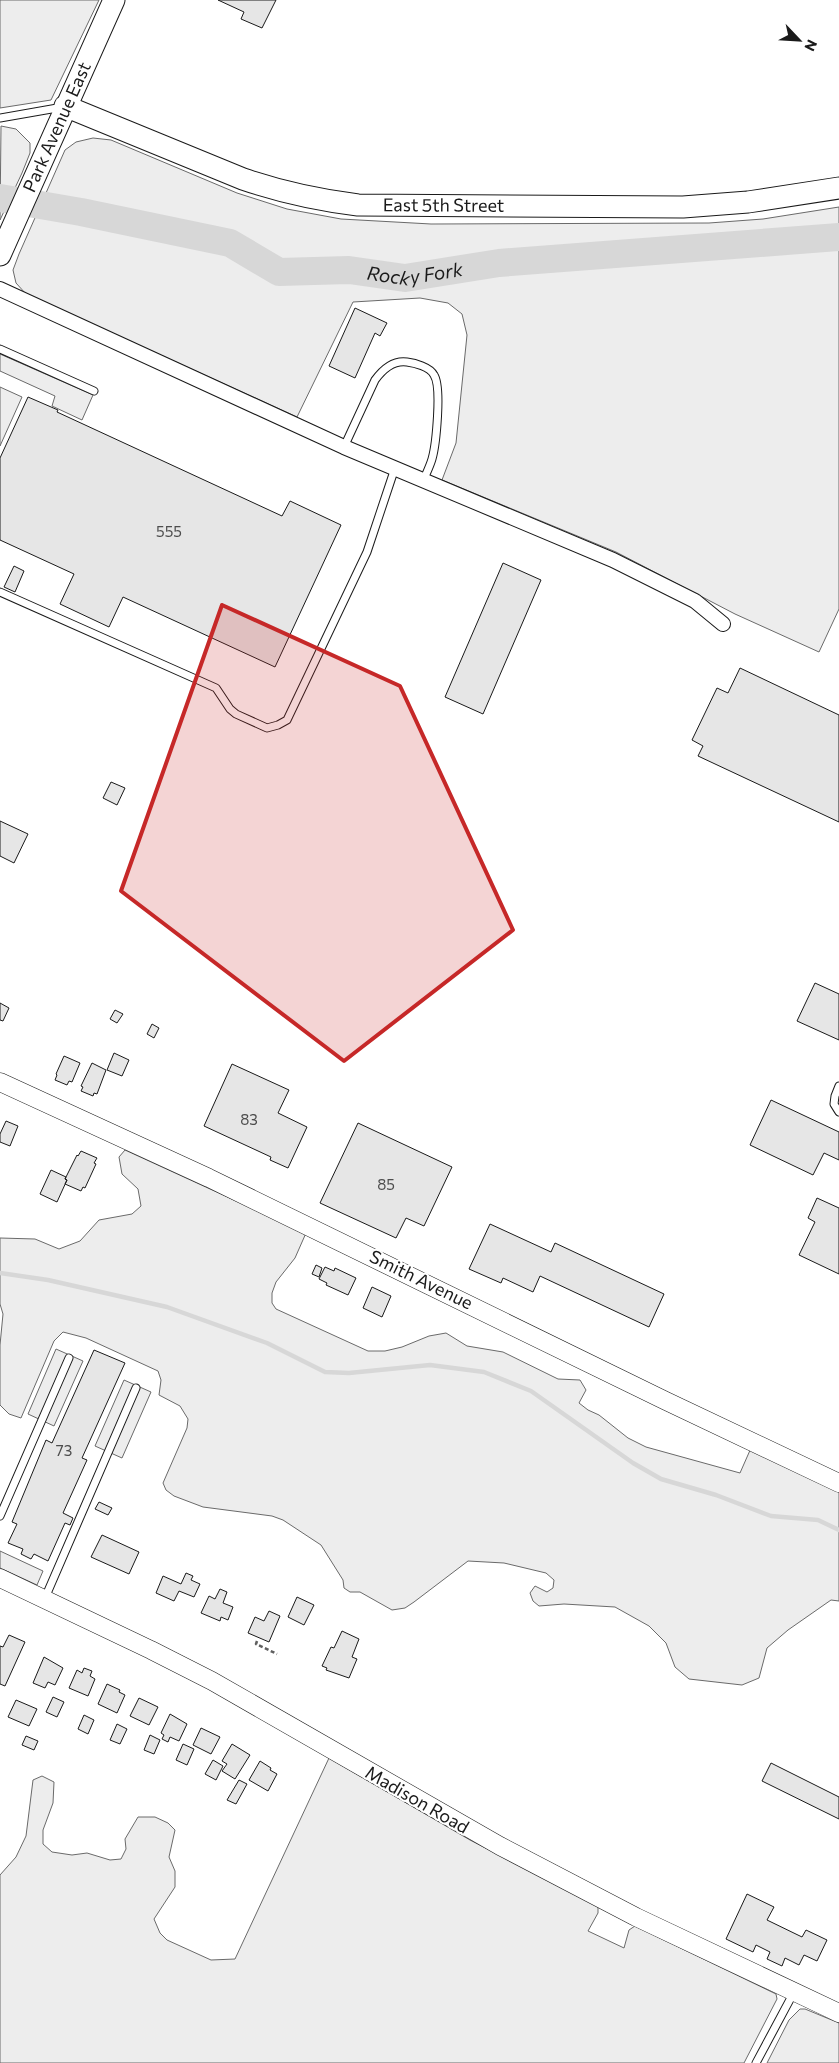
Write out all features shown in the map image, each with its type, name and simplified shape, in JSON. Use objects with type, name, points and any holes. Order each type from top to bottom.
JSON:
[{"type":"main road","name":"Park Avenue East","points":[[0,254],[114,0]]},
{"type":"main road","name":"East 5th Street","points":[[66,106],[257,184],[295,196],[358,205],[682,207],[756,201],[839,188]]},
{"type":"street","points":[[0,289],[344,447],[614,560],[695,601],[722,624]]},
{"type":"street","name":"Smith Avenue","points":[[0,1082],[218,1182],[839,1483]]},
{"type":"street","name":"Madison Road","points":[[0,1578],[44,1598],[219,1686],[500,1846],[636,1917],[839,2013]]},
{"type":"lane","points":[[0,118],[66,106]]},
{"type":"lane","points":[[0,349],[94,391]]},
{"type":"lane","points":[[344,447],[375,380],[381,372],[400,361],[410,362],[428,369],[434,375],[439,392],[434,450],[423,481]]},
{"type":"lane","points":[[0,592],[216,688],[230,709],[236,714],[267,728],[278,726],[287,720],[367,552],[395,468]]},
{"type":"lane","points":[[839,1086],[834,1104],[839,1112]]},
{"type":"lane","points":[[0,1516],[68,1358]]},
{"type":"lane","points":[[44,1598],[136,1388]]},
{"type":"lane","points":[[756,2063],[794,1992]]},
{"type":"path","points":[[257,1641],[256,1644],[277,1654]]},
{"type":"highlighted area","points":[[222,605],[400,686],[513,930],[344,1061],[121,891]]},
{"type":"shaded area","points":[[0,0],[99,0],[51,100],[0,108]]},
{"type":"shaded area","points":[[1,126],[16,129],[30,143],[30,153],[0,220]]},
{"type":"shaded area","points":[[93,138],[111,140],[237,193],[287,209],[341,219],[431,224],[709,223],[763,219],[839,207],[839,609],[819,652],[735,614],[616,552],[442,480],[456,443],[467,335],[462,314],[448,303],[420,298],[353,302],[297,417],[26,294],[16,283],[13,270],[19,254],[65,150],[76,142]]},
{"type":"shaded area","points":[[0,354],[93,395],[82,420],[52,406],[55,396],[0,371]]},
{"type":"shaded area","points":[[0,387],[22,397],[0,446]]},
{"type":"shaded area","points":[[125,1150],[306,1233],[295,1258],[276,1282],[272,1293],[272,1303],[276,1309],[368,1351],[385,1351],[402,1347],[429,1336],[446,1333],[467,1346],[503,1352],[558,1379],[580,1380],[586,1390],[579,1403],[599,1415],[628,1438],[646,1447],[740,1473],[751,1448],[839,1490],[839,1601],[831,1600],[788,1630],[767,1648],[759,1678],[742,1685],[689,1679],[675,1667],[666,1643],[649,1626],[615,1607],[564,1604],[539,1606],[533,1601],[530,1593],[535,1586],[547,1592],[553,1588],[554,1580],[546,1573],[504,1563],[468,1561],[405,1608],[392,1610],[360,1592],[350,1592],[344,1588],[343,1580],[321,1545],[283,1520],[272,1516],[203,1507],[174,1496],[166,1490],[163,1483],[187,1428],[188,1419],[180,1406],[159,1395],[161,1380],[158,1371],[86,1338],[63,1332],[54,1341],[21,1418],[9,1414],[0,1405],[0,1345],[3,1314],[0,1304],[0,1238],[35,1239],[59,1249],[80,1241],[99,1220],[132,1214],[141,1206],[138,1189],[122,1174],[119,1157]]},
{"type":"shaded area","points":[[56,1349],[83,1361],[54,1426],[28,1414]]},
{"type":"shaded area","points":[[124,1380],[151,1392],[122,1458],[95,1446]]},
{"type":"shaded area","points":[[0,1551],[43,1571],[37,1585],[0,1568]]},
{"type":"shaded area","points":[[329,1758],[470,1840],[598,1906],[598,1913],[588,1931],[624,1948],[629,1930],[635,1926],[776,1994],[777,1999],[744,2063],[0,2063],[0,1875],[16,1857],[26,1836],[33,1780],[42,1776],[54,1782],[53,1803],[43,1830],[43,1844],[52,1852],[72,1855],[87,1853],[110,1860],[121,1859],[126,1849],[125,1839],[138,1817],[155,1817],[168,1823],[175,1830],[169,1857],[175,1871],[175,1887],[154,1919],[160,1933],[167,1940],[211,1960],[235,1959]]},
{"type":"shaded area","points":[[800,2009],[805,2009],[839,2023],[839,2063],[767,2063],[789,2020]]},
{"type":"building","points":[[218,0],[276,0],[262,28],[241,19],[244,12]]},
{"type":"building","points":[[355,308],[387,323],[380,336],[375,333],[355,378],[329,366]]},
{"type":"building","points":[[28,397],[282,516],[290,501],[341,525],[275,667],[123,597],[109,627],[60,604],[74,574],[0,540],[0,458]]},
{"type":"building","points":[[503,563],[541,580],[483,714],[445,697]]},
{"type":"building","points":[[14,566],[24,571],[15,592],[4,587]]},
{"type":"building","points":[[740,668],[839,715],[839,822],[698,756],[703,746],[692,740],[717,688],[728,693]]},
{"type":"building","points":[[111,782],[125,788],[117,805],[103,798]]},
{"type":"building","points":[[0,821],[28,834],[14,863],[0,856]]},
{"type":"building","points":[[815,983],[839,994],[839,1040],[797,1021]]},
{"type":"building","points":[[0,1003],[9,1008],[3,1021],[0,1020]]},
{"type":"building","points":[[115,1010],[123,1014],[117,1023],[110,1019]]},
{"type":"building","points":[[152,1024],[159,1028],[154,1038],[147,1034]]},
{"type":"building","points":[[114,1053],[129,1060],[122,1076],[107,1070]]},
{"type":"building","points":[[64,1056],[80,1063],[72,1082],[69,1081],[67,1085],[55,1080]]},
{"type":"building","points":[[92,1063],[106,1070],[97,1094],[94,1093],[93,1096],[81,1091],[83,1087],[81,1086]]},
{"type":"building","points":[[232,1064],[289,1090],[278,1113],[307,1127],[288,1168],[270,1160],[271,1157],[204,1126]]},
{"type":"building","points":[[771,1100],[839,1132],[839,1160],[824,1153],[813,1175],[750,1145]]},
{"type":"building","points":[[6,1121],[18,1126],[10,1146],[0,1142],[0,1134]]},
{"type":"building","points":[[358,1123],[452,1167],[424,1226],[406,1218],[396,1238],[320,1203]]},
{"type":"building","points":[[81,1151],[97,1158],[85,1188],[83,1187],[81,1191],[65,1184],[67,1180],[65,1179]]},
{"type":"building","points":[[51,1170],[66,1177],[65,1179],[67,1180],[57,1202],[40,1194]]},
{"type":"building","points":[[817,1198],[839,1208],[839,1274],[799,1255],[815,1222],[808,1218]]},
{"type":"building","points":[[490,1224],[551,1252],[555,1243],[664,1294],[649,1327],[540,1276],[533,1292],[503,1278],[501,1283],[469,1269]]},
{"type":"building","points":[[316,1265],[322,1268],[319,1277],[312,1274]]},
{"type":"building","points":[[325,1267],[334,1271],[335,1268],[356,1278],[348,1295],[326,1285],[327,1283],[319,1279]]},
{"type":"building","points":[[372,1287],[391,1296],[382,1317],[363,1308]]},
{"type":"building","points":[[94,1350],[125,1363],[82,1458],[87,1460],[63,1513],[73,1518],[70,1525],[65,1523],[48,1561],[34,1554],[31,1559],[21,1554],[23,1549],[8,1543],[17,1524],[12,1522],[46,1440],[52,1443]]},
{"type":"building","points":[[99,1502],[112,1508],[108,1515],[95,1509]]},
{"type":"building","points":[[102,1535],[139,1552],[129,1574],[91,1557]]},
{"type":"building","points":[[186,1573],[193,1576],[191,1580],[200,1584],[194,1597],[179,1591],[174,1601],[156,1593],[163,1576],[181,1584]]},
{"type":"building","points":[[220,1589],[227,1592],[223,1603],[233,1607],[228,1620],[221,1617],[220,1621],[201,1613],[209,1596],[215,1599]]},
{"type":"building","points":[[297,1597],[314,1605],[304,1625],[288,1617]]},
{"type":"building","points":[[269,1611],[280,1616],[269,1642],[248,1633],[255,1617],[264,1621]]},
{"type":"building","points":[[342,1631],[359,1639],[352,1657],[357,1659],[349,1678],[326,1670],[327,1668],[322,1666],[331,1647],[334,1648]]},
{"type":"building","points":[[9,1635],[25,1642],[5,1686],[0,1684],[0,1646],[3,1647]]},
{"type":"building","points":[[44,1657],[63,1668],[55,1685],[48,1682],[45,1688],[33,1683]]},
{"type":"building","points":[[84,1668],[92,1671],[90,1676],[95,1679],[88,1696],[69,1688],[77,1670],[82,1673]]},
{"type":"building","points":[[107,1684],[120,1690],[119,1692],[125,1695],[117,1713],[98,1704]]},
{"type":"building","points":[[53,1697],[64,1702],[57,1717],[46,1712]]},
{"type":"building","points":[[139,1698],[158,1707],[149,1725],[130,1716]]},
{"type":"building","points":[[16,1700],[37,1709],[29,1726],[8,1717]]},
{"type":"building","points":[[170,1714],[187,1724],[179,1741],[170,1737],[168,1742],[162,1739],[164,1735],[161,1733]]},
{"type":"building","points":[[84,1715],[94,1720],[88,1734],[78,1729]]},
{"type":"building","points":[[117,1724],[127,1729],[120,1744],[110,1740]]},
{"type":"building","points":[[201,1728],[220,1737],[211,1754],[193,1745]]},
{"type":"building","points":[[150,1735],[160,1740],[154,1754],[144,1750]]},
{"type":"building","points":[[26,1736],[38,1741],[34,1750],[22,1745]]},
{"type":"building","points":[[183,1744],[194,1749],[187,1765],[176,1760]]},
{"type":"building","points":[[232,1744],[250,1755],[235,1779],[222,1771],[227,1764],[222,1761]]},
{"type":"building","points":[[213,1760],[223,1766],[216,1780],[205,1774]]},
{"type":"building","points":[[260,1761],[277,1774],[268,1791],[249,1780]]},
{"type":"building","points":[[771,1763],[839,1797],[839,1819],[762,1781]]},
{"type":"building","points":[[239,1780],[247,1784],[236,1804],[227,1800]]},
{"type":"building","points":[[747,1894],[774,1907],[767,1920],[802,1937],[806,1930],[827,1940],[817,1961],[804,1955],[799,1965],[785,1958],[782,1966],[767,1959],[770,1952],[756,1945],[753,1952],[726,1939]]},
{"type":"waterway","name":"Rocky Fork","points":[[0,198],[81,212],[230,243],[279,272],[349,270],[405,278],[499,263],[839,237]]},
{"type":"waterway","points":[[0,1273],[48,1280],[167,1307],[267,1343],[325,1372],[349,1373],[430,1365],[484,1372],[531,1391],[633,1463],[661,1479],[716,1495],[771,1516],[818,1520],[839,1530]]}]
